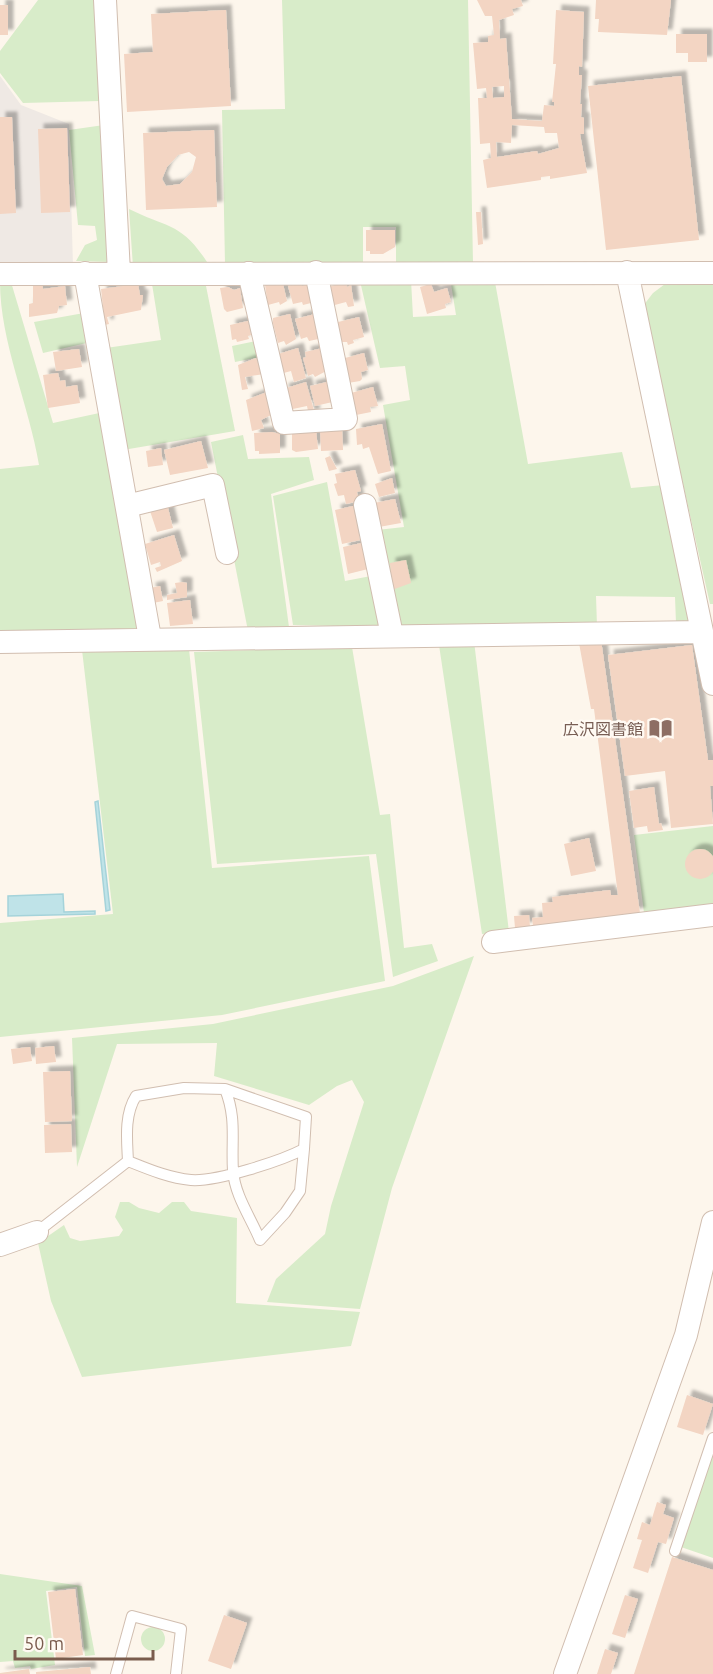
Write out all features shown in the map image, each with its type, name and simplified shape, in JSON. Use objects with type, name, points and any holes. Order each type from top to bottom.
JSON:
[{"type":"street","points":[[105,0],[119,273]]},
{"type":"street","points":[[249,273],[284,423],[346,419],[316,272]]},
{"type":"street","points":[[627,272],[713,684]]},
{"type":"street","points":[[85,273],[150,638]]},
{"type":"street","points":[[0,274],[713,273]]},
{"type":"street","points":[[127,506],[213,485],[227,553]]},
{"type":"street","points":[[365,505],[392,636]]},
{"type":"street","points":[[0,642],[150,638],[702,632]]},
{"type":"street","points":[[493,942],[713,915]]},
{"type":"street","points":[[565,1674],[686,1335],[713,1222]]},
{"type":"street","points":[[0,1245],[37,1232]]},
{"type":"lane","points":[[128,1161],[127,1131],[130,1105],[136,1096],[184,1088],[225,1089],[306,1117],[300,1191],[285,1214],[260,1240],[238,1196],[233,1173],[233,1109],[225,1089]]},
{"type":"lane","points":[[128,1161],[159,1174],[193,1180],[233,1173],[283,1160],[303,1149]]},
{"type":"lane","points":[[37,1232],[128,1161]]},
{"type":"lane","points":[[675,1551],[713,1438]]},
{"type":"lane","points":[[116,1674],[132,1616],[180,1629],[176,1674]]},
{"type":"shaded area","points":[[0,76],[21,105],[69,124],[73,266],[0,267]]},
{"type":"green space","points":[[38,0],[97,0],[100,101],[23,103],[0,73],[0,51]]},
{"type":"green space","points":[[282,0],[468,0],[473,263],[396,263],[396,227],[363,227],[363,263],[225,264],[222,110],[285,109]]},
{"type":"green space","points":[[104,125],[111,262],[76,261],[85,245],[97,240],[95,226],[78,225],[69,130]]},
{"type":"green space","points":[[129,209],[181,233],[198,249],[207,262],[133,267]]},
{"type":"green space","points":[[411,280],[413,317],[456,315],[451,284],[495,282],[528,464],[622,452],[631,488],[664,485],[695,624],[676,623],[675,597],[596,596],[597,626],[399,626],[377,530],[404,527],[383,405],[410,400],[405,366],[380,368],[360,281]]},
{"type":"green space","points":[[205,281],[235,431],[123,450],[106,348],[161,340],[152,284]]},
{"type":"green space","points":[[0,282],[11,282],[53,423],[104,412],[143,632],[0,633],[0,469],[39,465],[5,327]]},
{"type":"green space","points":[[665,284],[713,284],[713,604],[710,604],[643,306],[653,293]]},
{"type":"green space","points":[[84,313],[91,342],[43,353],[34,322]]},
{"type":"green space","points":[[256,341],[260,357],[235,362],[232,346]]},
{"type":"green space","points":[[243,435],[248,459],[309,457],[314,480],[271,494],[289,627],[248,631],[211,442]]},
{"type":"green space","points":[[327,482],[345,581],[371,576],[384,627],[293,625],[273,496]]},
{"type":"green space","points":[[474,641],[509,932],[482,934],[439,645]]},
{"type":"green space","points":[[352,647],[380,815],[390,814],[404,948],[432,944],[438,961],[393,977],[376,854],[217,864],[194,652]]},
{"type":"green space","points":[[189,649],[212,868],[369,856],[385,981],[222,1015],[0,1037],[0,923],[113,914],[82,650]]},
{"type":"green space","points":[[713,826],[713,908],[644,913],[634,835]]},
{"type":"green space","points":[[474,956],[392,1188],[360,1309],[267,1302],[276,1279],[325,1234],[331,1206],[364,1102],[352,1080],[337,1086],[309,1105],[214,1076],[217,1043],[117,1044],[77,1167],[72,1038],[213,1024],[393,986]]},
{"type":"green space","points":[[120,1202],[129,1202],[139,1208],[159,1213],[172,1202],[184,1202],[191,1211],[237,1218],[236,1303],[360,1312],[351,1346],[82,1377],[51,1301],[38,1243],[64,1225],[70,1238],[80,1241],[119,1236],[123,1230],[115,1217]]},
{"type":"green space","points":[[713,1453],[713,1558],[681,1547]]},
{"type":"green space","points":[[0,1574],[82,1586],[95,1655],[85,1656],[77,1587],[46,1591],[55,1665],[31,1669],[30,1666],[15,1668],[13,1661],[0,1662]]},
{"type":"green space","points":[[153,1627],[161,1631],[165,1639],[161,1647],[153,1651],[145,1647],[141,1639],[145,1631]]},
{"type":"water","points":[[98,801],[110,910],[106,911],[95,802]]},
{"type":"water","points":[[63,894],[64,912],[95,911],[95,914],[8,916],[8,896]]},
{"type":"building","points":[[477,0],[521,0],[523,6],[512,9],[514,15],[499,20],[500,39],[506,38],[512,119],[542,121],[544,105],[554,106],[552,102],[556,64],[553,64],[556,10],[584,12],[582,67],[579,66],[579,75],[582,75],[580,104],[582,104],[581,117],[584,118],[584,134],[580,134],[587,173],[550,179],[550,176],[541,177],[541,180],[487,188],[483,160],[491,158],[490,143],[480,144],[478,98],[487,98],[486,88],[477,89],[473,43],[488,42],[488,36],[494,35],[492,16],[485,16]],"holes":[[[504,86],[504,97],[493,98],[492,87]],[[512,125],[544,127],[545,133],[557,133],[559,148],[538,154],[537,151],[497,157],[496,142],[511,143]]]},
{"type":"building","points":[[596,0],[671,0],[667,35],[598,32],[599,19],[595,19]]},
{"type":"building","points":[[0,5],[8,5],[8,35],[0,35]]},
{"type":"building","points":[[226,10],[231,106],[127,112],[124,54],[153,52],[151,14]]},
{"type":"building","points":[[676,34],[707,34],[707,62],[688,62],[688,53],[676,53]]},
{"type":"building","points":[[681,76],[699,240],[606,250],[588,86]]},
{"type":"building","points":[[0,117],[12,117],[16,213],[0,214]]},
{"type":"building","points":[[67,128],[70,212],[41,213],[38,129]]},
{"type":"building","points":[[214,130],[217,207],[146,210],[143,133]],"holes":[[[189,152],[196,157],[192,172],[180,184],[166,186],[162,179],[167,167],[178,155]]]},
{"type":"building","points":[[476,212],[481,212],[483,244],[478,245]]},
{"type":"building","points":[[366,230],[395,230],[395,247],[383,254],[370,254],[370,251],[366,251]]},
{"type":"building","points":[[42,282],[43,289],[65,286],[67,305],[59,306],[57,313],[29,317],[29,304],[33,303],[33,283]]},
{"type":"building","points":[[276,282],[277,285],[283,284],[287,301],[280,305],[279,302],[268,305],[265,285]]},
{"type":"building","points":[[301,282],[302,286],[307,284],[311,303],[293,304],[288,286]]},
{"type":"building","points":[[346,283],[347,287],[351,285],[354,306],[348,307],[346,302],[331,306],[327,287]]},
{"type":"building","points":[[138,284],[140,295],[143,295],[141,310],[107,317],[109,324],[105,325],[101,289]]},
{"type":"building","points":[[431,284],[434,292],[447,288],[451,302],[445,304],[446,308],[427,314],[420,287]]},
{"type":"building","points":[[228,287],[234,290],[240,288],[243,308],[227,312],[224,309],[220,288]]},
{"type":"building","points":[[290,314],[296,339],[286,345],[284,341],[278,343],[273,318]]},
{"type":"building","points":[[315,314],[323,338],[309,341],[307,337],[301,339],[295,319]]},
{"type":"building","points":[[359,317],[364,337],[353,340],[354,343],[348,345],[347,342],[340,342],[338,322]]},
{"type":"building","points":[[248,321],[251,335],[248,336],[249,339],[237,342],[236,339],[232,340],[230,325]]},
{"type":"building","points":[[298,348],[306,378],[294,382],[291,371],[280,374],[275,355]]},
{"type":"building","points":[[323,348],[328,370],[315,377],[313,374],[308,376],[303,358],[306,357],[305,352]]},
{"type":"building","points":[[79,349],[82,367],[56,371],[53,352]]},
{"type":"building","points":[[364,353],[368,370],[361,372],[360,381],[348,383],[345,358]]},
{"type":"building","points":[[256,358],[258,364],[262,363],[264,374],[245,377],[248,389],[242,390],[238,365]]},
{"type":"building","points":[[58,373],[60,381],[65,380],[66,387],[77,385],[80,403],[48,408],[43,375]]},
{"type":"building","points":[[331,381],[337,401],[315,406],[310,386]]},
{"type":"building","points":[[306,382],[315,414],[309,416],[307,406],[288,410],[283,389]]},
{"type":"building","points":[[373,387],[378,406],[370,407],[371,412],[356,415],[351,393]]},
{"type":"building","points":[[267,392],[271,415],[261,420],[264,428],[252,431],[246,400]]},
{"type":"building","points":[[382,424],[391,471],[378,474],[369,447],[363,449],[362,444],[357,445],[356,429]]},
{"type":"building","points":[[342,428],[343,450],[321,451],[320,429]]},
{"type":"building","points":[[316,430],[318,449],[296,452],[292,450],[292,432]]},
{"type":"building","points":[[254,433],[280,434],[280,453],[259,454],[259,451],[255,451]]},
{"type":"building","points":[[201,441],[208,468],[170,475],[164,450]]},
{"type":"building","points":[[161,448],[163,465],[148,467],[146,451]]},
{"type":"building","points":[[330,456],[337,469],[329,471],[325,458]]},
{"type":"building","points":[[355,470],[361,491],[357,492],[359,501],[346,504],[344,495],[338,496],[334,484],[337,483],[335,474]]},
{"type":"building","points":[[392,478],[395,493],[379,497],[375,484]]},
{"type":"building","points":[[395,499],[401,523],[379,527],[374,503]]},
{"type":"building","points":[[167,504],[173,528],[157,532],[149,508]]},
{"type":"building","points":[[353,506],[360,540],[342,544],[335,510]]},
{"type":"building","points":[[174,535],[182,561],[157,572],[155,568],[161,566],[160,562],[151,565],[145,544]]},
{"type":"building","points":[[366,542],[372,568],[348,574],[343,547]]},
{"type":"building","points":[[406,560],[411,583],[392,590],[390,563]]},
{"type":"building","points":[[175,583],[187,583],[187,597],[167,600],[167,595],[177,593]]},
{"type":"building","points":[[160,586],[163,601],[153,603],[150,588]]},
{"type":"building","points":[[190,600],[193,624],[170,626],[167,603]]},
{"type":"building","points":[[601,640],[640,913],[533,926],[532,918],[543,917],[542,903],[553,902],[552,897],[610,890],[611,895],[618,895],[594,709],[591,709],[579,643]]},
{"type":"building","name":"広沢図書館","points":[[692,645],[708,760],[713,760],[713,786],[710,786],[713,824],[671,828],[665,771],[625,776],[608,655]]},
{"type":"building","points":[[654,787],[659,824],[661,823],[663,830],[648,832],[647,826],[634,828],[629,791]]},
{"type":"building","points":[[589,838],[596,871],[571,876],[564,844]]},
{"type":"building","points":[[700,849],[711,853],[715,864],[711,875],[700,879],[689,875],[685,864],[689,853]]},
{"type":"building","points":[[529,915],[530,927],[515,928],[514,916]]},
{"type":"building","points":[[54,1046],[56,1062],[36,1064],[35,1048]]},
{"type":"building","points":[[30,1047],[32,1061],[13,1064],[11,1049]]},
{"type":"building","points":[[70,1071],[72,1121],[45,1122],[43,1072]]},
{"type":"building","points":[[71,1124],[72,1152],[45,1153],[44,1125]]},
{"type":"building","points":[[687,1395],[713,1404],[703,1435],[677,1427]]},
{"type":"building","points":[[657,1502],[666,1505],[663,1514],[674,1518],[666,1544],[658,1542],[648,1573],[633,1568],[642,1540],[637,1539],[642,1522],[650,1525]]},
{"type":"building","points":[[672,1557],[713,1570],[713,1674],[634,1674]]},
{"type":"building","points":[[75,1589],[83,1655],[56,1659],[48,1592]]},
{"type":"building","points":[[625,1595],[638,1599],[625,1638],[612,1634]]},
{"type":"building","points":[[224,1615],[247,1623],[231,1669],[208,1661]]},
{"type":"building","points":[[605,1649],[618,1653],[611,1674],[597,1674]]},
{"type":"building","points":[[90,1667],[91,1674],[36,1674],[36,1672]]},
{"type":"building","points":[[29,1669],[30,1674],[0,1674],[0,1673]]},
{"type":"place","name":"広沢図書館","points":[[661,729]]}]
